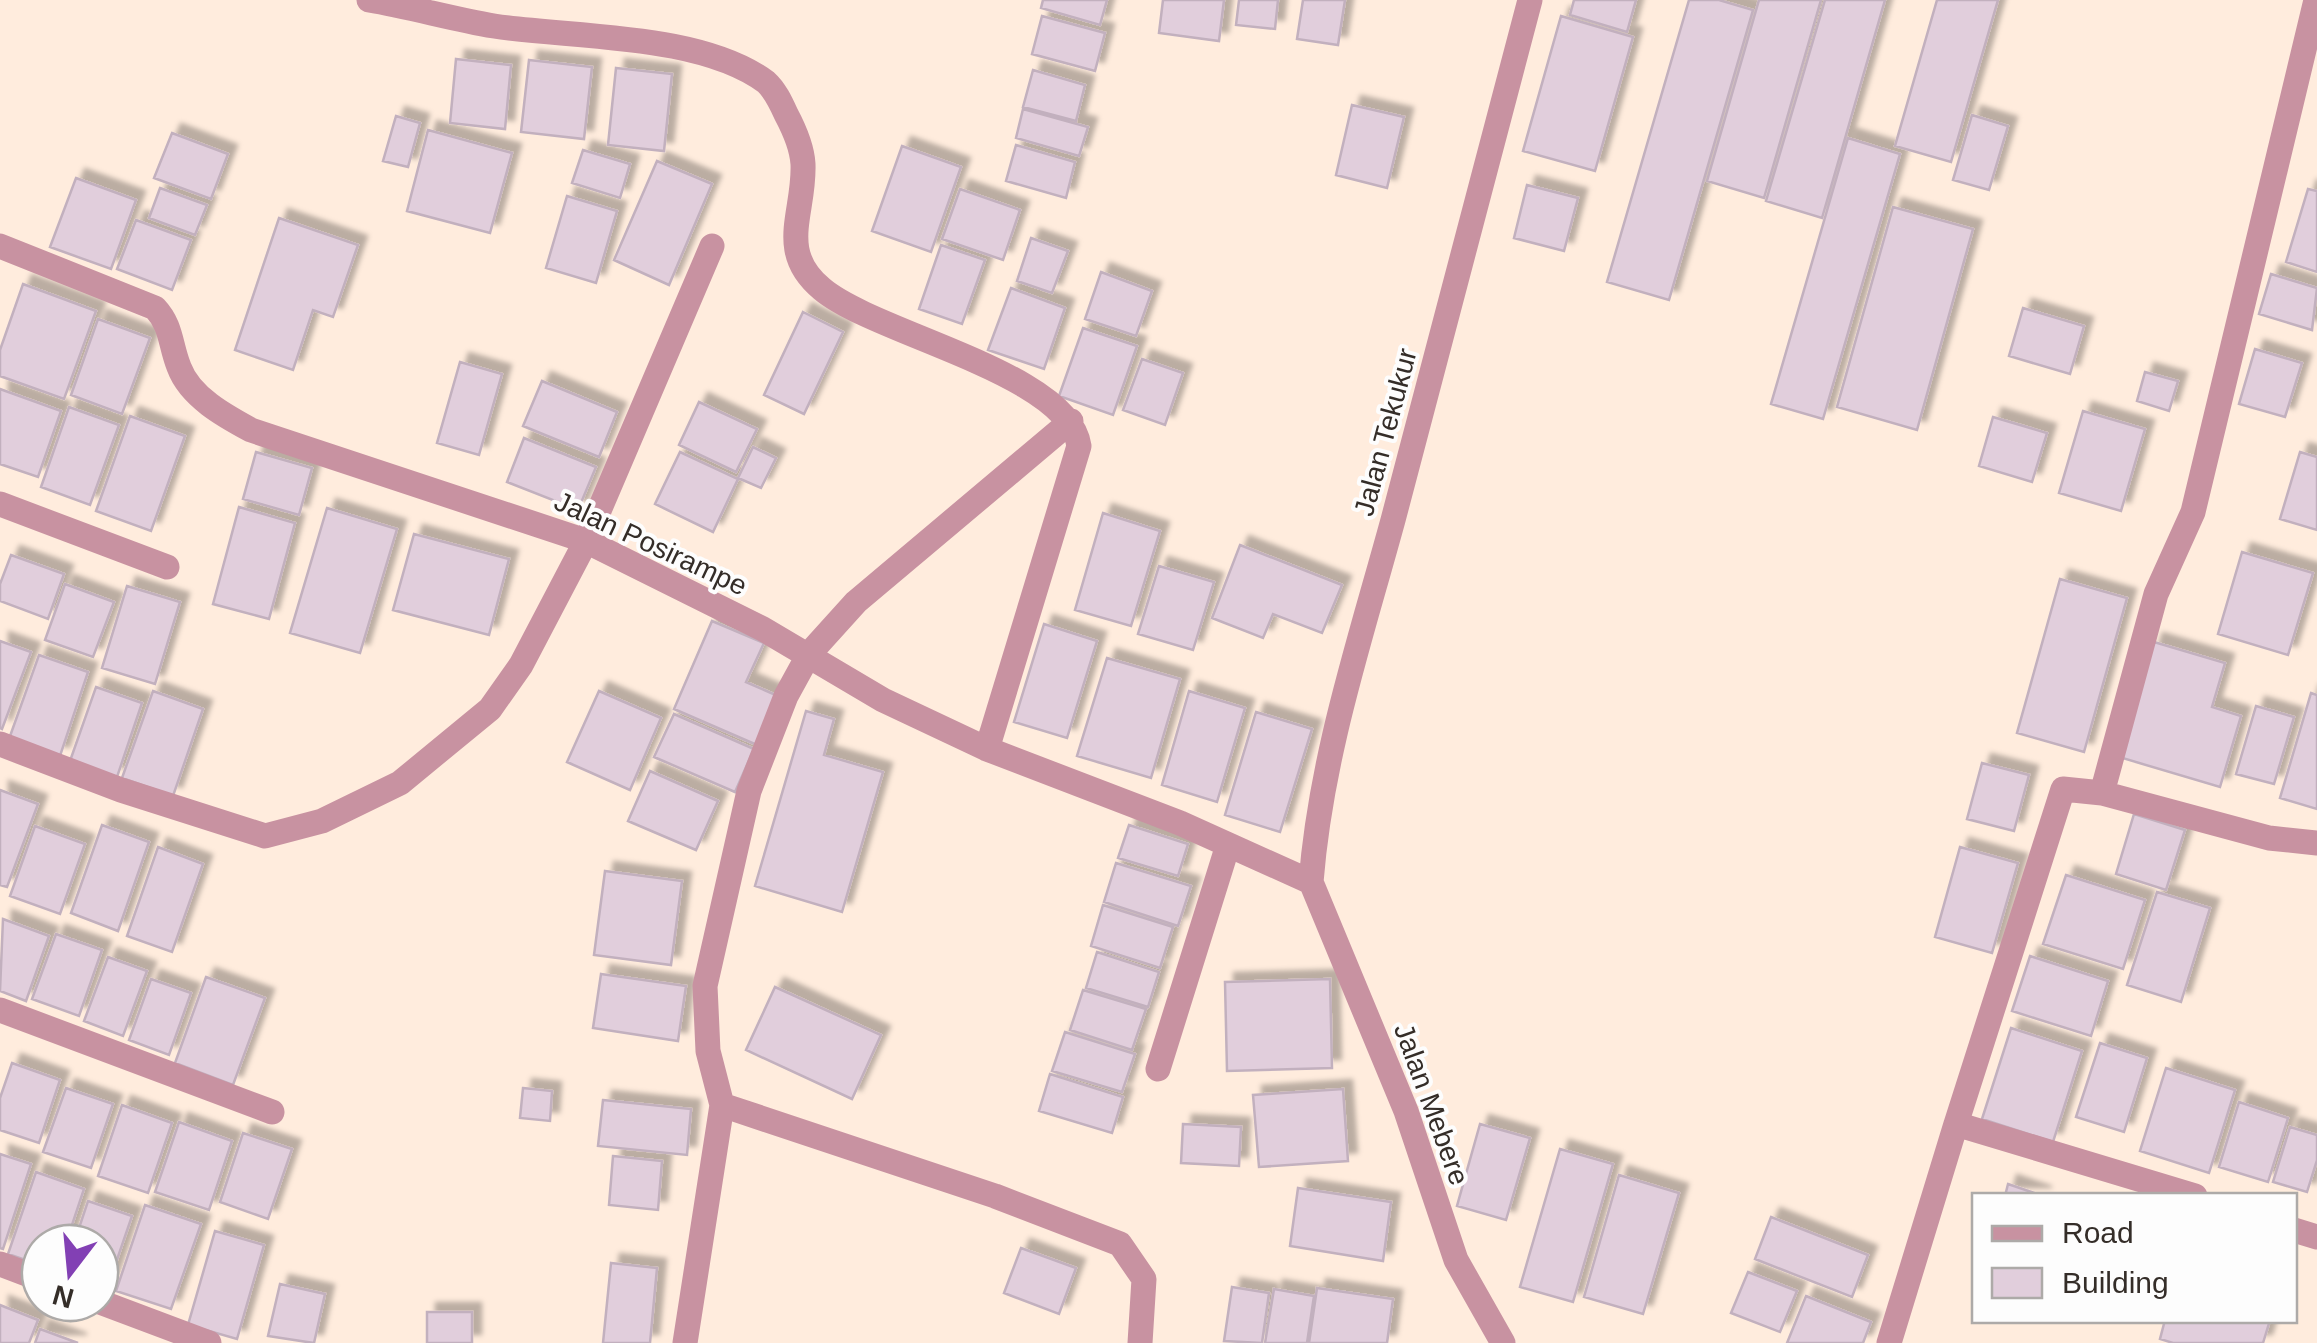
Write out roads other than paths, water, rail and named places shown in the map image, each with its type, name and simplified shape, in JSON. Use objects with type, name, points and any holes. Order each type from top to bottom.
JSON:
[{"type":"street","points":[[368,0],[498,27],[600,35],[696,53],[767,83],[792,126],[802,156],[794,244],[802,272],[826,293],[988,366],[1071,421],[1079,446],[987,750]]},
{"type":"street","name":"Jalan Tekukur","points":[[1311,882],[1318,801],[1332,729],[1388,539],[1530,0]]},
{"type":"street","points":[[2102,793],[2156,594],[2193,512],[2316,0]]},
{"type":"street","points":[[0,744],[121,790],[265,836],[322,821],[400,782],[490,710],[522,665],[586,541],[712,246]]},
{"type":"street","name":"Jalan Posirampe","points":[[2,253],[155,308],[170,330],[183,375],[204,400],[251,430],[586,541],[809,654],[883,700],[987,750],[1311,882]]},
{"type":"street","points":[[686,1343],[722,1104],[708,1051],[705,986],[749,790],[786,696],[809,654],[884,578],[1071,421]]},
{"type":"street","points":[[0,504],[167,567]]},
{"type":"street","points":[[1889,1343],[2062,790],[2070,787],[2102,793],[2269,838],[2317,843]]},
{"type":"street","points":[[1158,1069],[1228,845]]},
{"type":"street","name":"Jalan Mebere","points":[[1311,882],[1406,1110],[1456,1260],[1503,1343]]},
{"type":"street","points":[[0,1010],[272,1112]]},
{"type":"street","points":[[722,1104],[995,1196],[1120,1244],[1144,1279],[1140,1343]]},
{"type":"street","points":[[1956,1124],[2185,1193]]},
{"type":"street","points":[[120,1310],[208,1343]]}]
